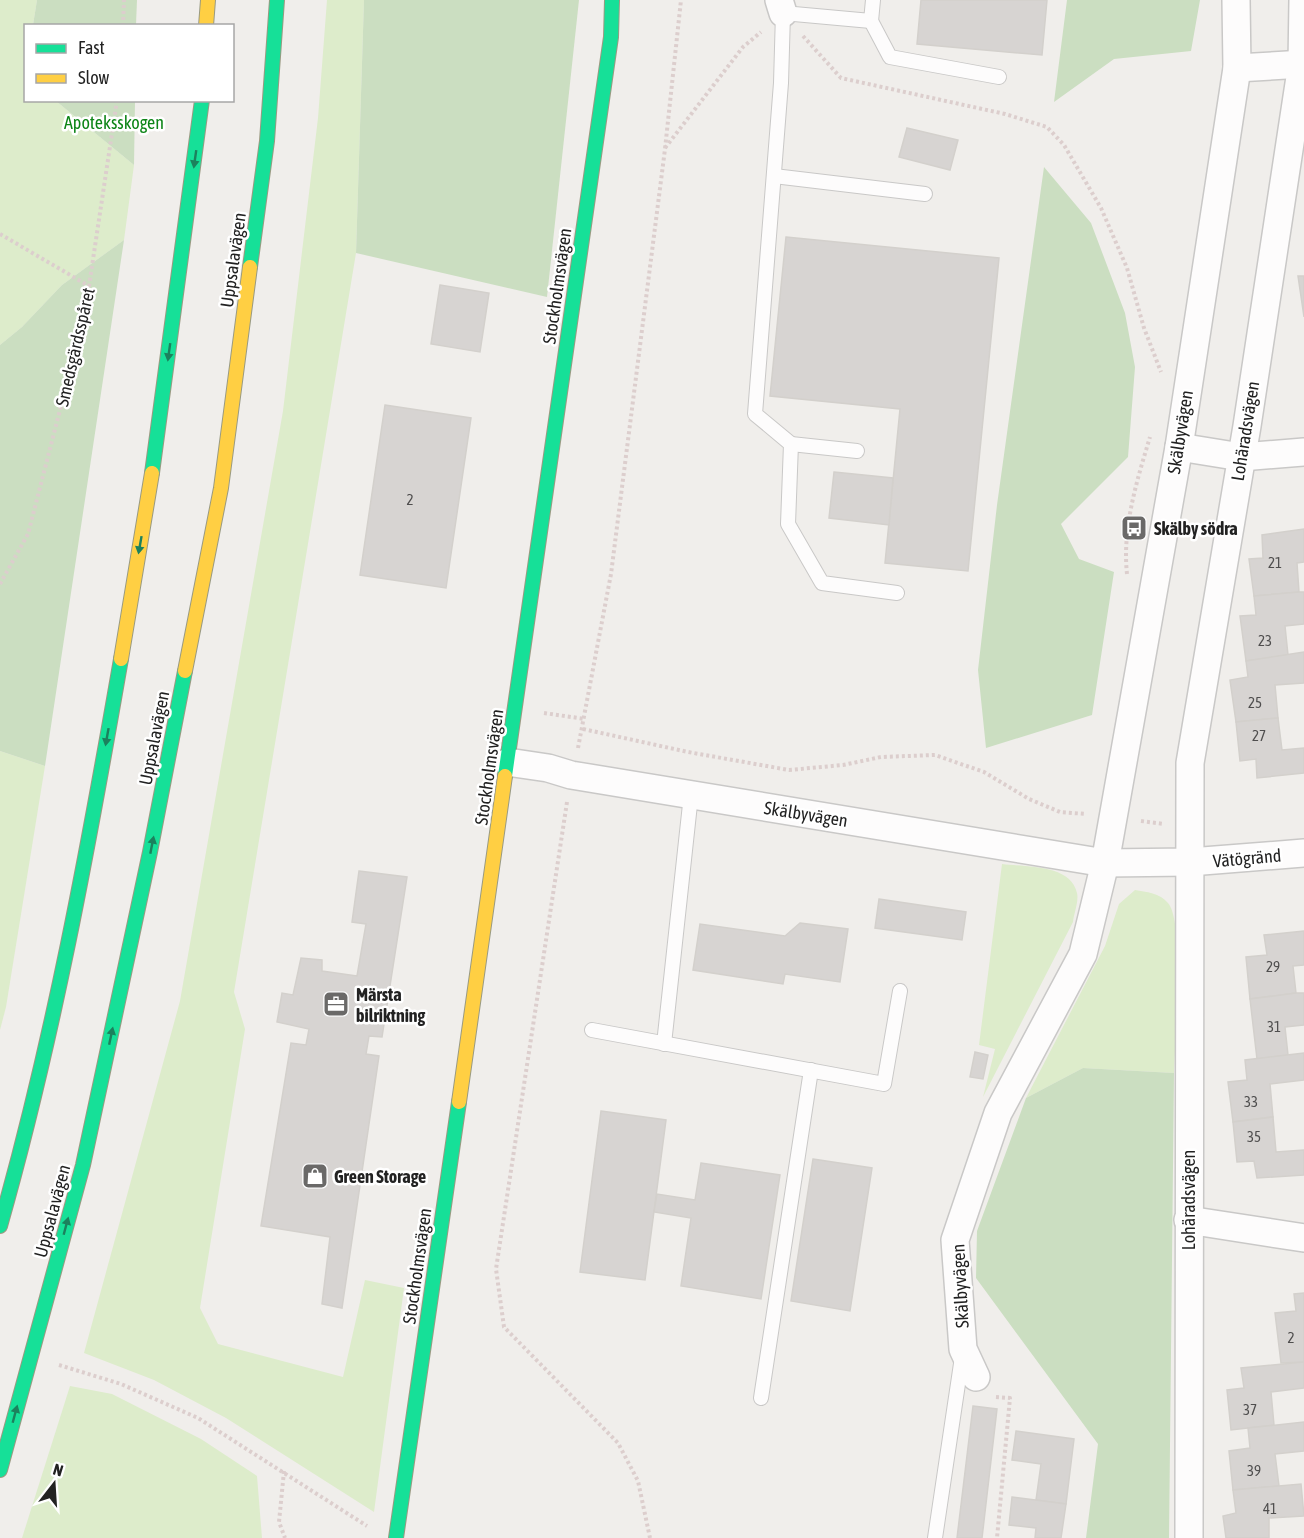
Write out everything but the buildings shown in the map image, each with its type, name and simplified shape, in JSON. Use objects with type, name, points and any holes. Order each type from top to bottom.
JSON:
[{"type":"main road","points":[[206,24],[208,0]]},
{"type":"main road","name":"Uppsalavägen","points":[[0,1470],[83,1165],[150,852],[221,488],[267,141],[277,0]]},
{"type":"main road","name":"Stockholmsvägen","points":[[396,1538],[611,37],[612,0]]},
{"type":"main road","points":[[0,1226],[22,1149],[90,840],[152,474],[202,102]]},
{"type":"street","name":"Skälbyvägen","points":[[966,1384],[956,1240],[998,1113],[1083,954],[1105,863],[1179,447],[1237,68],[1236,0]]},
{"type":"street","name":"Lohäradsvägen","points":[[1189,1538],[1190,862],[1188,828],[1190,763],[1303,64],[1303,0]]},
{"type":"street","points":[[1237,68],[1303,64]]},
{"type":"street","points":[[1179,447],[1241,457],[1304,452]]},
{"type":"street","name":"Skälbyvägen","points":[[508,762],[691,795],[1105,863]]},
{"type":"street","name":"Vätögränd","points":[[1190,862],[1304,853]]},
{"type":"street","points":[[1105,863],[1190,862]]},
{"type":"street","points":[[1188,1220],[1304,1238]]},
{"type":"lane","points":[[873,0],[871,21],[890,57],[999,77]]},
{"type":"lane","points":[[857,451],[791,444],[755,414],[774,177],[781,7],[871,21]]},
{"type":"lane","points":[[774,177],[925,194]]},
{"type":"lane","points":[[791,444],[789,524],[822,583],[897,592]]},
{"type":"lane","points":[[664,1044],[691,795]]},
{"type":"lane","points":[[592,1030],[884,1084],[900,991]]},
{"type":"lane","points":[[761,1398],[810,1070]]},
{"type":"lane","points":[[935,1538],[966,1384]]},
{"type":"path","points":[[123,24],[124,0]]},
{"type":"path","points":[[665,149],[743,47],[781,7],[841,78],[1005,114],[1047,127],[1064,145],[1101,208],[1127,268],[1144,328],[1164,380]]},
{"type":"path","name":"Smedsgärdsspåret","points":[[0,584],[28,534],[89,286],[117,102]]},
{"type":"path","points":[[0,234],[89,286]]},
{"type":"path","points":[[583,729],[688,752],[789,770],[843,765],[881,757],[935,755],[984,772],[1029,799],[1060,812],[1114,816],[1188,828]]},
{"type":"path","points":[[53,1363],[121,1384],[198,1418],[370,1528]]},
{"type":"path","points":[[966,1384],[1010,1398],[998,1538]]},
{"type":"path","points":[[284,1471],[279,1522],[285,1538]]},
{"type":"green space","points":[[0,0],[37,0],[33,24],[24,24],[24,102],[57,102],[134,165],[124,240],[62,285],[22,327],[0,345]]},
{"type":"green space","points":[[37,0],[137,0],[136,24],[33,24]]},
{"type":"green space","points":[[327,0],[364,0],[356,253],[234,992],[245,1029],[200,1308],[218,1344],[343,1377],[365,1280],[404,1288],[374,1512],[226,1418],[154,1380],[84,1353],[180,1001],[283,411],[318,118]]},
{"type":"green space","points":[[364,0],[579,0],[547,297],[356,253]]},
{"type":"green space","points":[[1067,0],[1200,0],[1191,51],[1114,59],[1054,102]]},
{"type":"green space","name":"Apoteksskogen","points":[[57,102],[135,102],[134,165]]},
{"type":"green space","points":[[1044,167],[1091,223],[1125,313],[1135,367],[1128,457],[1061,524],[1079,559],[1114,572],[1092,715],[986,748],[978,670],[997,505]]},
{"type":"green space","points":[[124,240],[45,766],[0,751],[0,345],[22,327],[62,285]]},
{"type":"green space","points":[[0,751],[45,766],[6,1007],[0,1030]]},
{"type":"green space","points":[[1002,864],[1057,872],[1073,884],[1077,900],[1073,922],[983,1097],[995,1049],[979,1045]]},
{"type":"green space","points":[[1135,890],[1161,897],[1168,903],[1173,914],[1178,957],[1174,1073],[1083,1068],[1026,1098],[1105,946],[1119,904]]},
{"type":"green space","points":[[1083,1068],[1174,1073],[1169,1538],[1086,1538],[1098,1444],[976,1278],[977,1231],[1026,1098]]},
{"type":"green space","points":[[70,1386],[112,1394],[201,1439],[257,1476],[262,1538],[22,1538]]},
{"type":"traffic: fast","points":[[250,267],[267,141],[277,0]]},
{"type":"traffic: fast","points":[[505,776],[611,37],[612,0]]},
{"type":"traffic: fast","points":[[152,473],[202,102]]},
{"type":"traffic: fast","points":[[0,1226],[53,1015],[96,802],[121,659]]},
{"type":"traffic: fast","points":[[0,1470],[83,1165],[150,852],[185,671]]},
{"type":"traffic: fast","points":[[396,1538],[459,1102]]},
{"type":"traffic: slow","points":[[206,24],[208,0]]},
{"type":"traffic: slow","points":[[185,671],[221,488],[250,267]]},
{"type":"traffic: slow","points":[[121,659],[152,473]]},
{"type":"traffic: slow","points":[[459,1102],[505,776]]},
{"type":"place","name":"Skälby södra","points":[[1134,528]]},
{"type":"place","name":"Märsta bilriktning","points":[[336,1004]]},
{"type":"place","name":"Green Storage","points":[[315,1176]]}]
